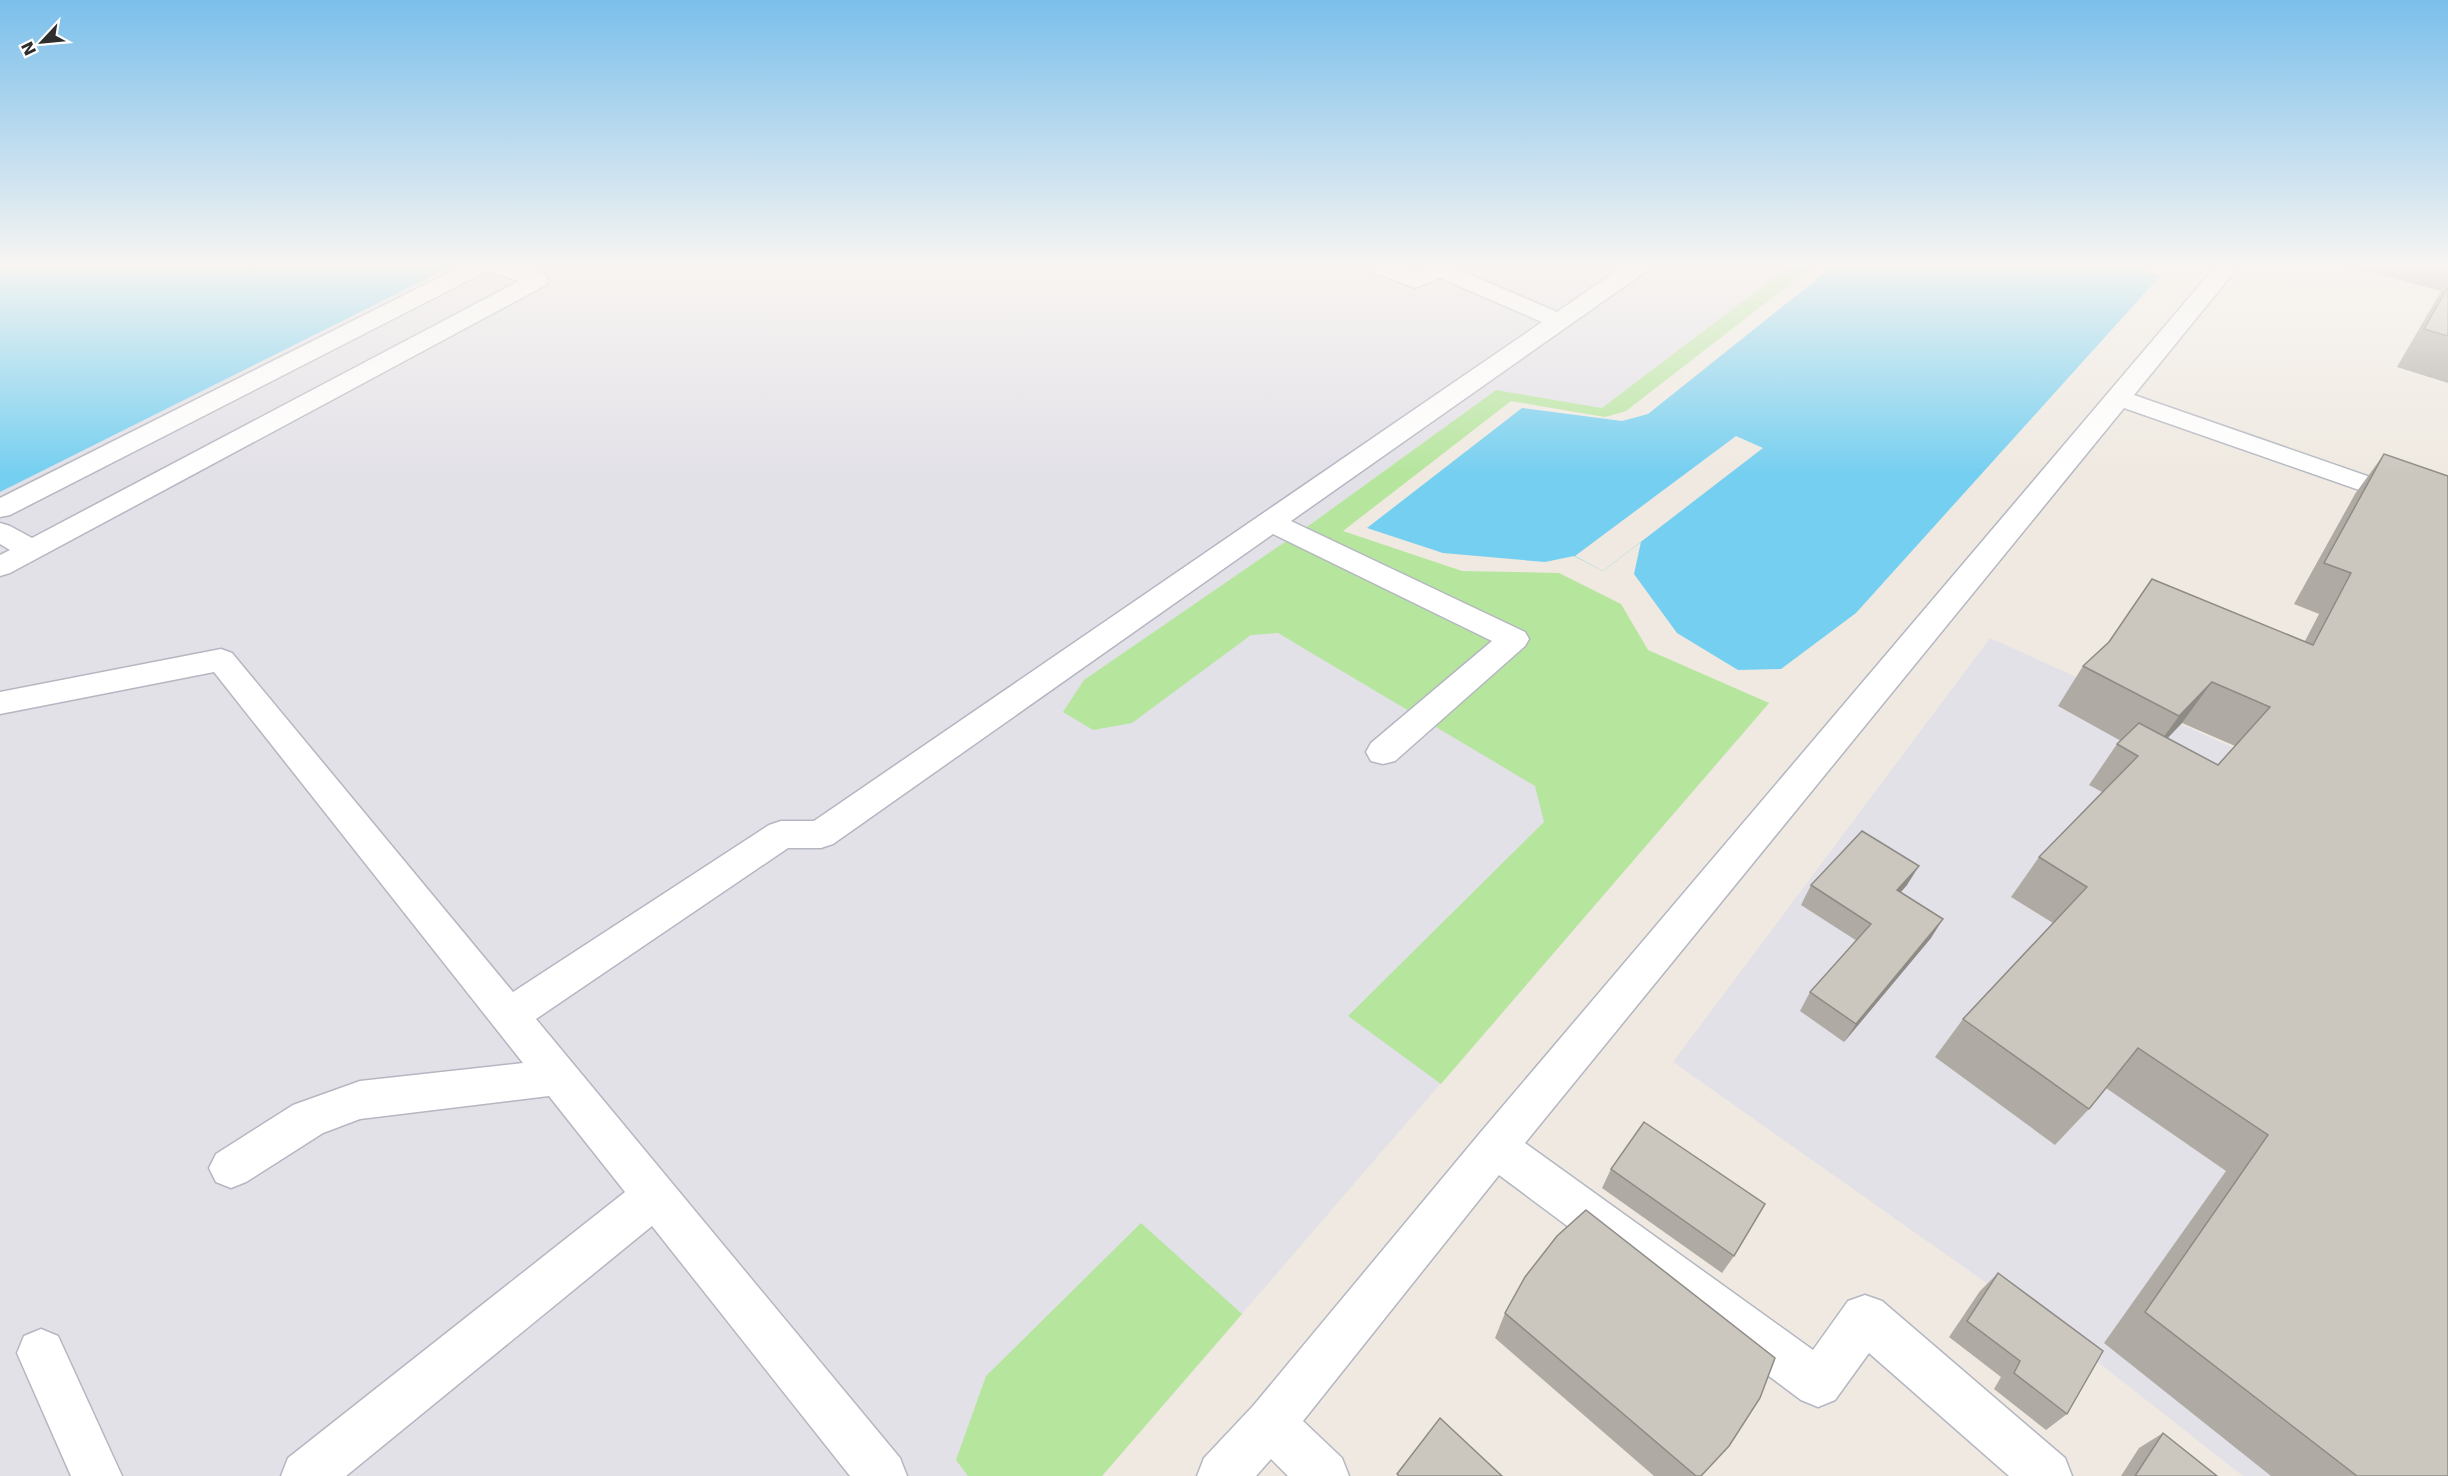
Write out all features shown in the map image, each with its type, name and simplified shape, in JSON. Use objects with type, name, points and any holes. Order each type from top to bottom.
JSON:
[{"type":"street","points":[[0,509],[341,336]]},
{"type":"street","points":[[0,567],[432,336]]},
{"type":"street","points":[[509,1016],[781,835],[821,834],[1539,336]]},
{"type":"street","points":[[1222,1476],[1270,1423],[1495,1147],[2170,336]]},
{"type":"street","points":[[2119,398],[2448,513]]},
{"type":"street","points":[[1270,522],[1514,639],[1383,752]]},
{"type":"street","points":[[0,532],[32,550]]},
{"type":"street","points":[[0,703],[221,660],[882,1476]]},
{"type":"street","points":[[231,1168],[308,1119],[360,1100],[558,1077]]},
{"type":"street","points":[[1495,1147],[1818,1383],[1866,1318],[2047,1476]]},
{"type":"street","points":[[306,1476],[655,1196]]},
{"type":"street","points":[[41,1353],[97,1476]]},
{"type":"street","points":[[1270,1423],[1324,1476]]},
{"type":"shaded area","points":[[0,336],[1697,336],[1602,408],[1496,390],[1311,524],[1769,703],[1102,1476],[0,1476]]},
{"type":"shaded area","points":[[1990,638],[2236,749],[2448,1476],[2243,1476],[2090,1356],[1673,1062]]},
{"type":"green space","points":[[1697,336],[1723,336],[1626,411],[1605,417],[1511,401],[1343,531],[1462,571],[1559,573],[1621,604],[1648,650],[1769,703],[1441,1084],[1348,1016],[1544,822],[1535,786],[1278,633],[1251,635],[1132,723],[1093,730],[1063,712],[1084,680],[1311,524],[1496,390],[1602,408]]},
{"type":"green space","points":[[1141,1223],[1242,1314],[1102,1476],[968,1476],[956,1460],[986,1376]]},
{"type":"water","points":[[0,336],[312,336],[0,492]]},
{"type":"water","points":[[1746,336],[2106,336],[1856,613],[1781,669],[1738,670],[1677,633],[1634,574],[1641,542],[1603,571],[1574,556],[1545,562],[1443,553],[1367,528],[1522,408],[1622,421],[1648,414]]},
{"type":"pier","points":[[1736,436],[1763,448],[1603,571],[1575,556]]},
{"type":"building","points":[[2384,454],[2448,476],[2448,1476],[2357,1476],[2145,1312],[2268,1135],[2138,1048],[2089,1109],[1963,1019],[2087,887],[2039,857],[2138,756],[2117,744],[2139,723],[2218,765],[2270,707],[2212,682],[2179,716],[2083,666],[2109,642],[2152,579],[2313,645],[2351,573],[2324,563]]},
{"type":"building","points":[[1862,831],[1919,866],[1897,890],[1943,919],[1856,1024],[1810,992],[1871,924],[1811,885]]},
{"type":"building","points":[[1644,1122],[1765,1204],[1734,1256],[1611,1169]]},
{"type":"building","points":[[1586,1210],[1775,1358],[1760,1398],[1729,1446],[1701,1476],[1696,1476],[1505,1313],[1525,1277],[1557,1236]]},
{"type":"building","points":[[1998,1273],[2103,1351],[2067,1414],[2014,1373],[2020,1361],[1967,1321]]},
{"type":"building","points":[[1440,1418],[1502,1476],[1399,1476],[1397,1474]]},
{"type":"building","points":[[2163,1433],[2217,1476],[2135,1476]]}]
